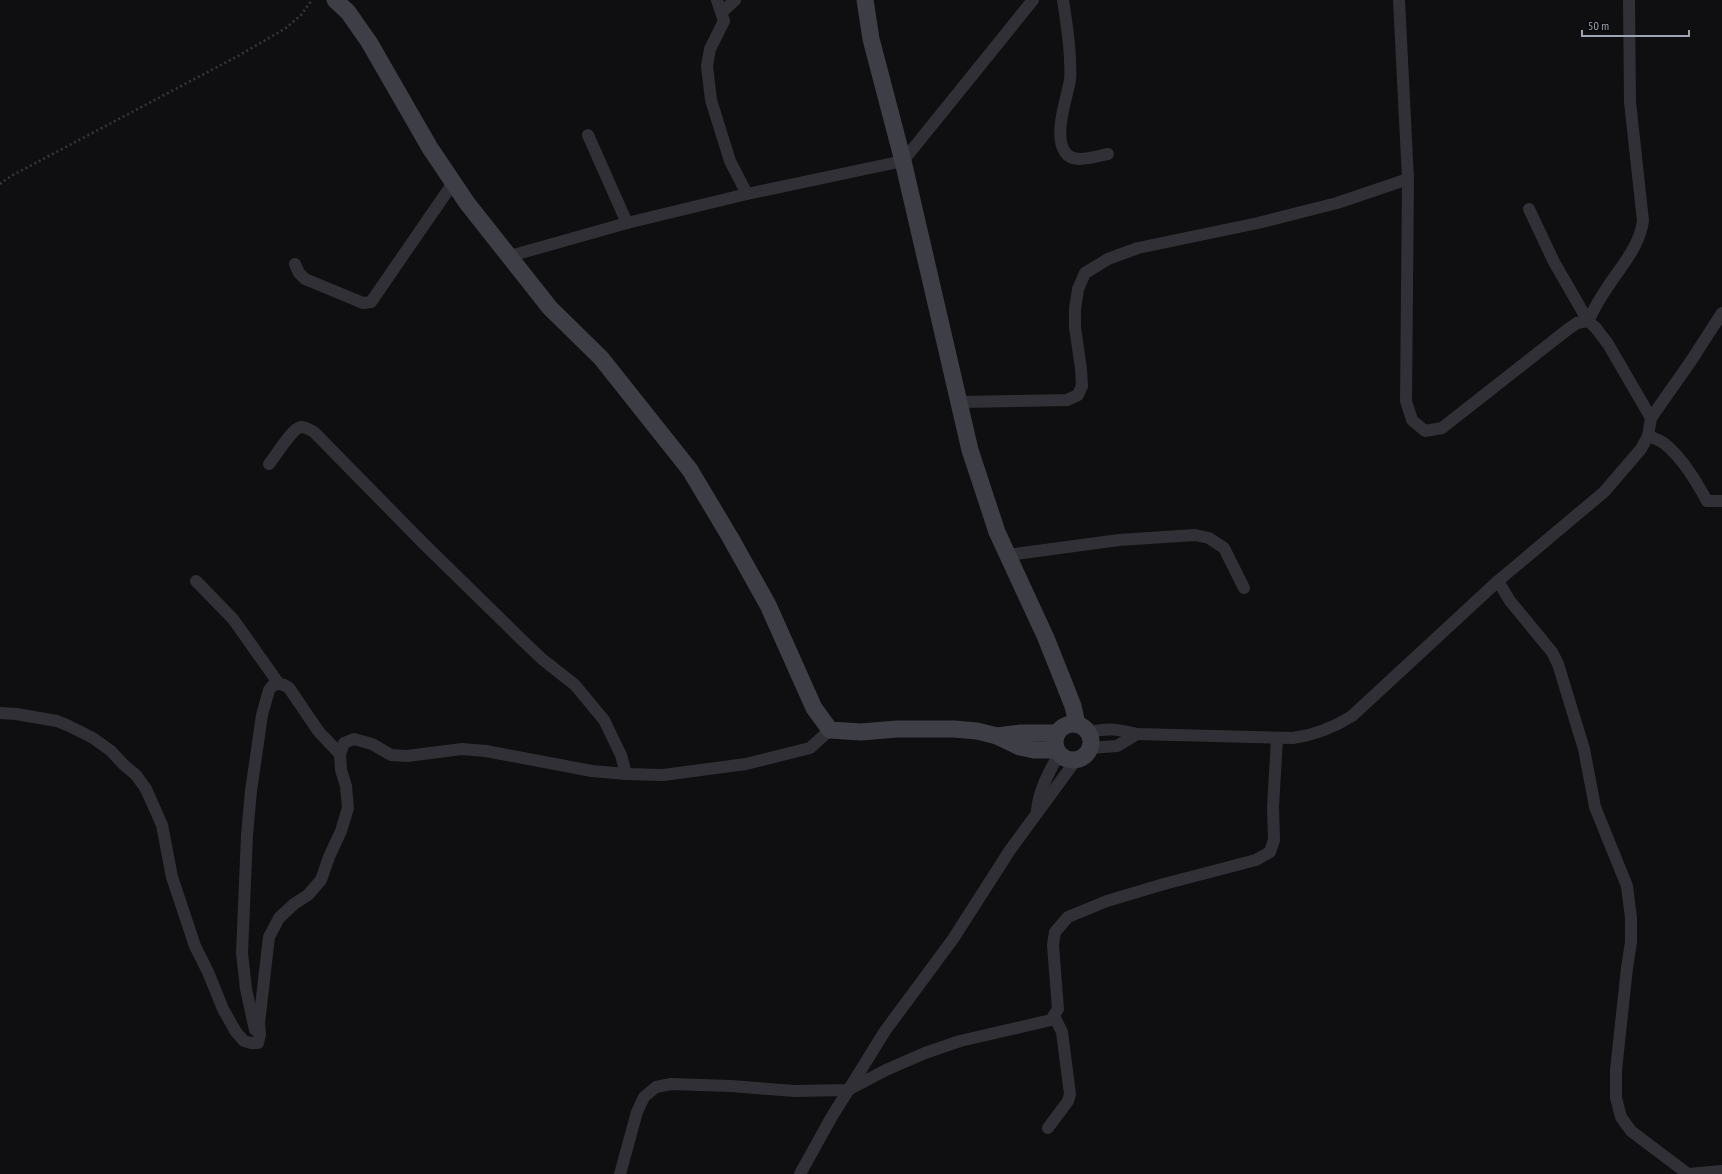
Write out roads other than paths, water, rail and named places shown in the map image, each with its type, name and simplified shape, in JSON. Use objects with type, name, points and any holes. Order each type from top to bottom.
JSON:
[{"type":"street","points":[[335,0],[348,12],[369,42],[430,148],[452,182],[489,233],[510,256],[550,308],[601,358],[690,470],[768,605],[814,708],[830,730]]},
{"type":"street","points":[[717,0],[724,21],[710,49],[708,66],[711,100],[730,161],[747,194]]},
{"type":"street","points":[[722,12],[735,0]]},
{"type":"street","points":[[800,1174],[848,1090],[885,1031],[953,939],[1010,850],[1036,813],[1057,788],[1076,760],[1087,754],[1085,735],[1046,638],[997,532],[981,488],[958,402],[903,161],[871,40],[864,0]]},
{"type":"street","points":[[510,256],[627,223],[747,194],[903,161],[1033,0]]},
{"type":"street","points":[[1063,0],[1068,29],[1071,78],[1061,122],[1061,139],[1064,152],[1071,158],[1079,159],[1108,154]]},
{"type":"street","points":[[1399,0],[1408,179],[1406,401],[1412,420],[1425,431],[1442,428],[1511,376],[1567,330],[1577,323],[1588,321]]},
{"type":"street","points":[[1588,321],[1604,291],[1633,249],[1641,234],[1643,221],[1630,102],[1629,0]]},
{"type":"street","points":[[588,135],[627,223]]},
{"type":"street","points":[[958,402],[1067,400],[1078,395],[1082,386],[1082,369],[1075,327],[1078,289],[1085,273],[1108,259],[1138,248],[1258,223],[1315,208],[1408,179]]},
{"type":"street","points":[[295,264],[299,273],[305,279],[363,303],[371,302],[452,182]]},
{"type":"street","points":[[1529,209],[1554,262],[1588,321],[1595,327],[1608,344],[1650,418]]},
{"type":"street","points":[[1085,735],[1100,730],[1119,729],[1137,734],[1293,738],[1313,734],[1336,726],[1352,716],[1498,581],[1604,492],[1641,449],[1648,436],[1650,418],[1691,361],[1722,313]]},
{"type":"street","points":[[269,464],[293,432],[300,427],[314,432],[515,633],[542,658],[575,685],[604,720],[621,755],[626,774]]},
{"type":"street","points":[[1648,436],[1664,443],[1670,449],[1693,477],[1707,501],[1722,501]]},
{"type":"street","points":[[1008,556],[1119,540],[1195,536],[1209,538],[1224,548],[1244,588]]},
{"type":"street","points":[[196,581],[233,619],[279,684]]},
{"type":"street","points":[[1498,581],[1510,601],[1552,652],[1558,664],[1584,749],[1595,807],[1627,886],[1631,918],[1631,942],[1616,1070],[1616,1098],[1621,1117],[1631,1131],[1688,1174],[1722,1171]]},
{"type":"street","points":[[258,1043],[246,989],[242,953],[246,835],[262,715],[269,690],[273,686],[279,684],[288,688],[319,732],[340,754]]},
{"type":"street","points":[[0,713],[16,714],[57,721],[69,726],[93,738],[111,751],[136,775],[146,789],[162,825],[172,877],[195,946],[208,972],[223,1009],[236,1032],[244,1041],[258,1043]]},
{"type":"street","points":[[997,736],[1021,733],[1057,732],[1066,725],[1085,735],[1117,746],[1137,734]]},
{"type":"street","points":[[258,1043],[268,937],[279,918],[294,904],[308,895],[321,880],[329,856],[341,831],[348,808],[346,786],[341,770],[340,754],[344,743],[354,739],[372,744],[391,755],[407,756],[462,749],[486,751],[592,770],[626,774],[664,775],[746,764],[810,748],[830,730],[861,732],[897,729],[954,729],[977,731],[997,736],[1020,747],[1058,752]]},
{"type":"street","points":[[1057,732],[1054,744],[1058,752],[1067,759],[1076,760]]},
{"type":"street","points":[[620,1174],[637,1112],[644,1097],[656,1087],[671,1084],[731,1086],[794,1091],[848,1090],[886,1070],[960,1041],[1051,1020],[1058,1009],[1053,945],[1055,932],[1068,918],[1107,901],[1164,884],[1256,860],[1270,852],[1274,840],[1273,807],[1277,738]]},
{"type":"street","points":[[1036,813],[1042,788],[1058,752]]},
{"type":"street","points":[[1048,1128],[1068,1100],[1070,1094],[1062,1032],[1054,1016]]}]
